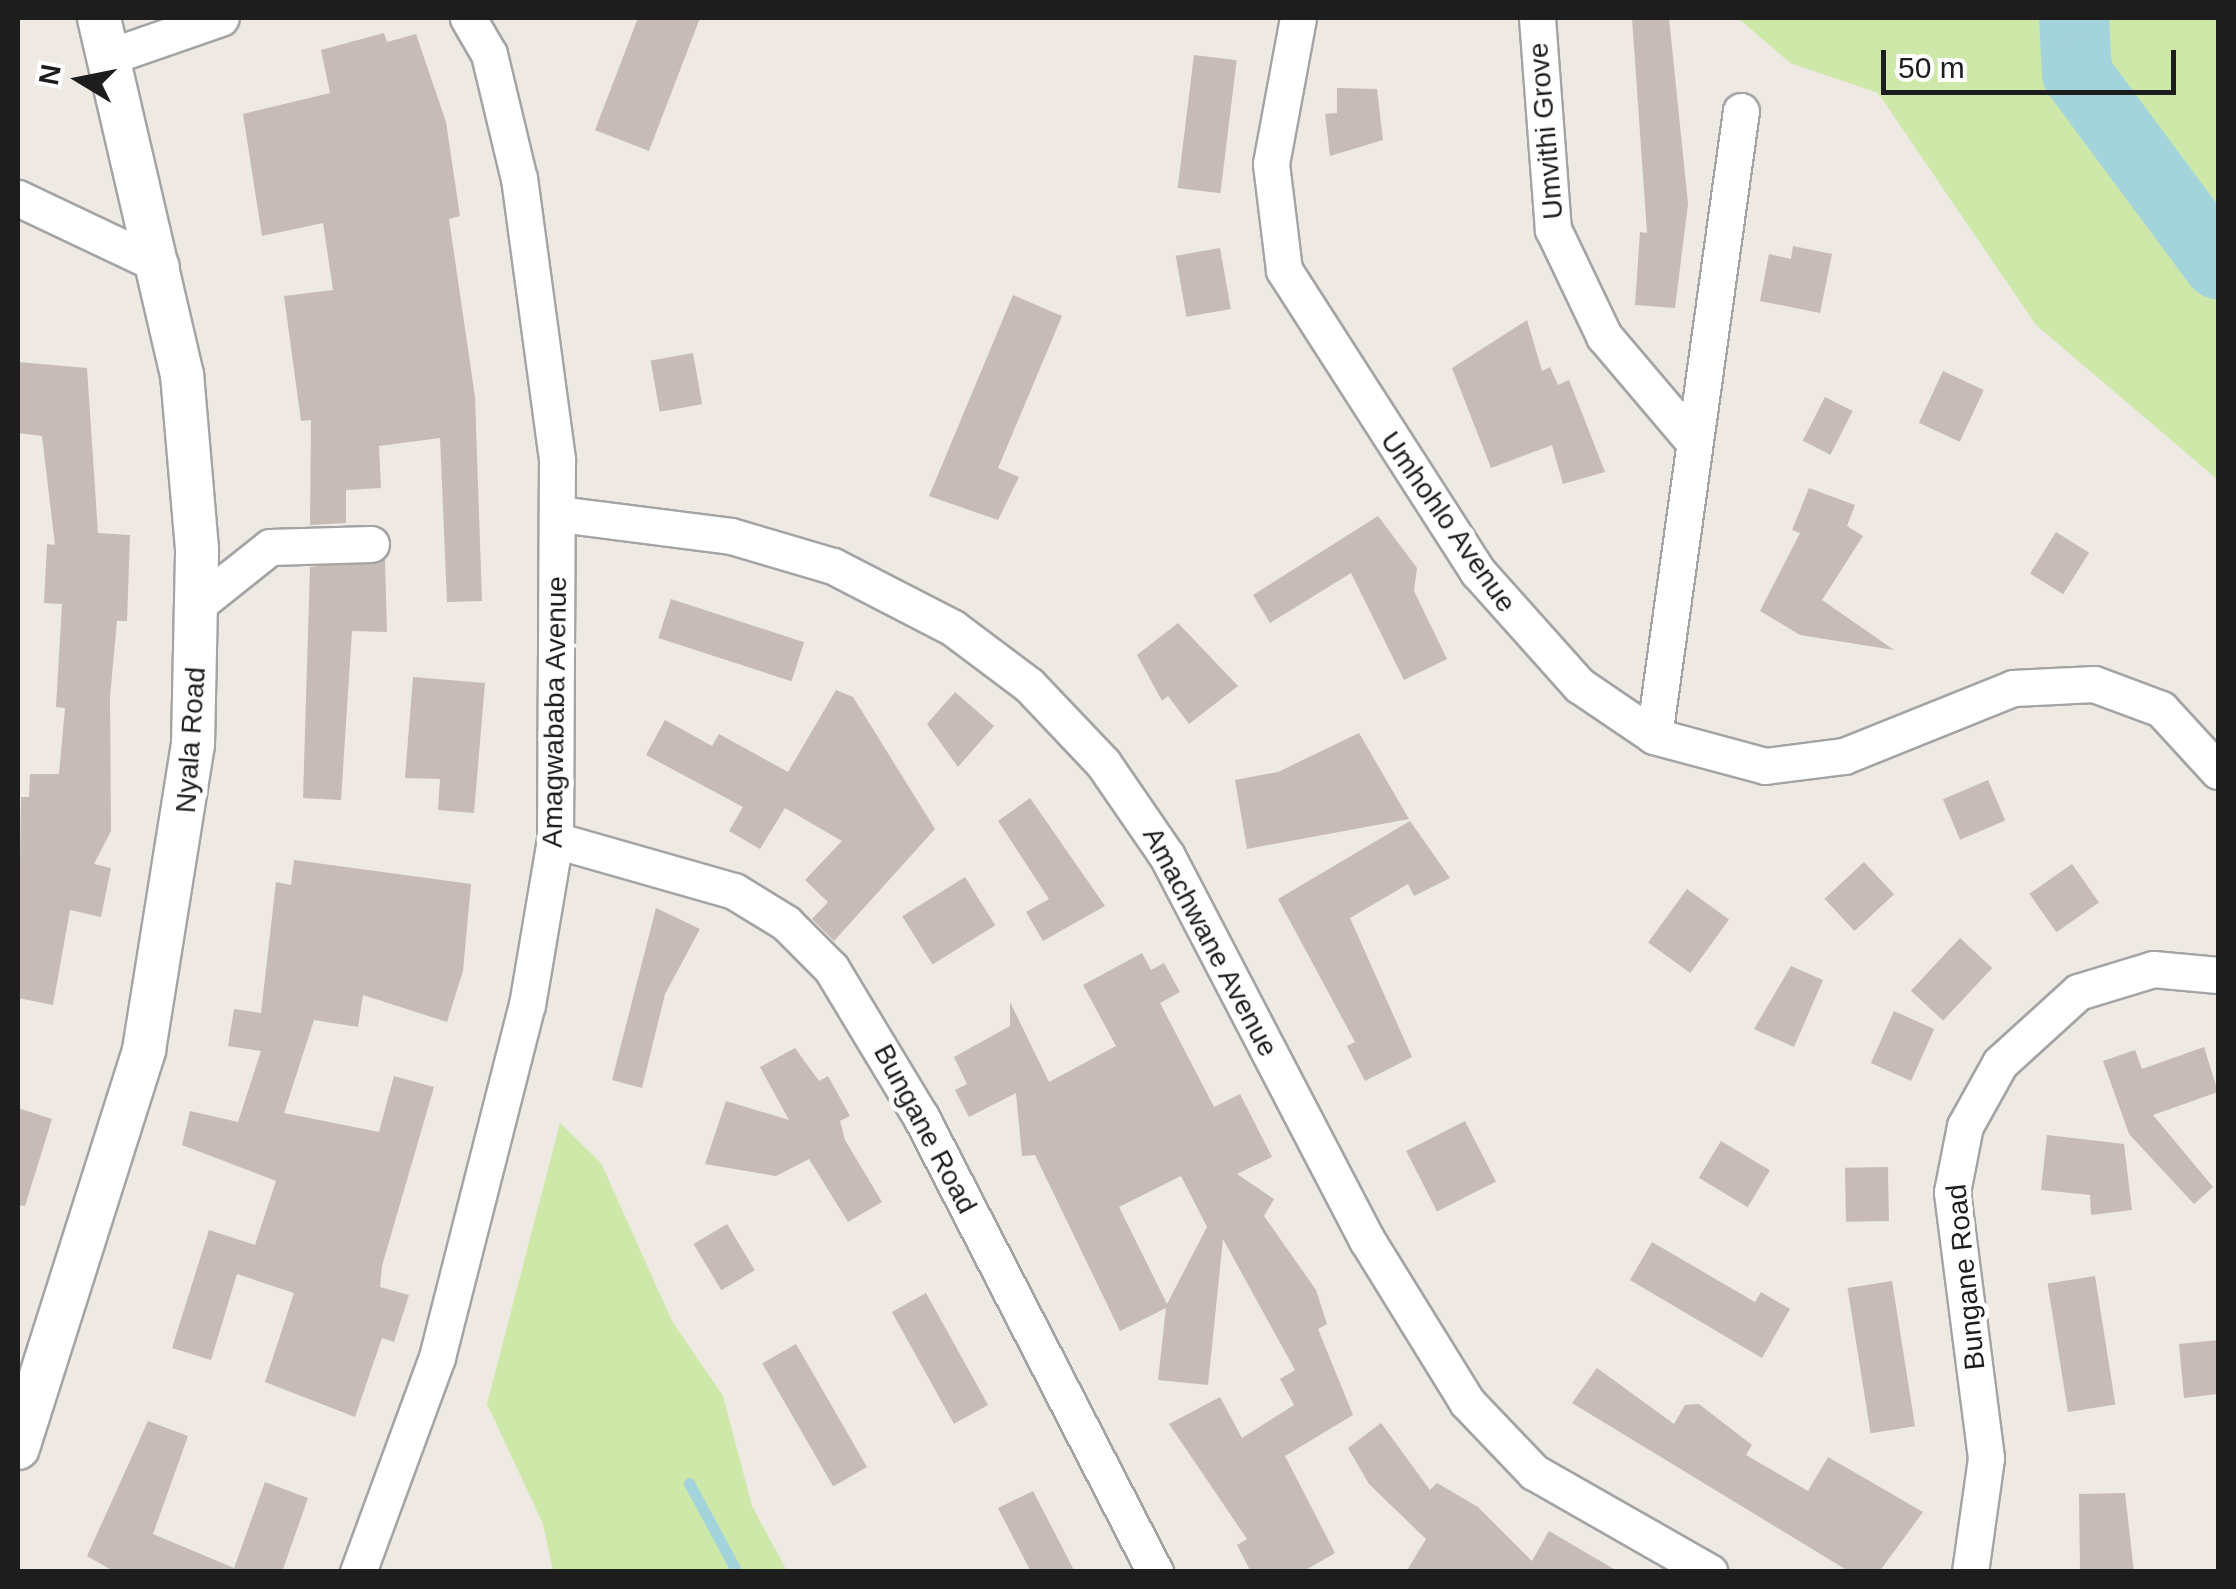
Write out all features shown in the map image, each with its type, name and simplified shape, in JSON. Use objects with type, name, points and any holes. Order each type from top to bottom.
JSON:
[{"type":"street","points":[[105,37],[221,18]]},
{"type":"street","name":"Amagwababa Avenue","points":[[358,1572],[438,1357],[527,1006],[555,840],[559,514],[519,179],[490,54],[468,18]]},
{"type":"street","name":"Umhohlo Avenue","points":[[1298,18],[1271,164],[1284,270],[1498,598],[1579,686],[1654,736],[1744,764],[1813,763],[2013,688],[2065,681],[2119,688],[2161,710],[2218,770]]},
{"type":"street","name":"Umvithi Grove","points":[[1537,18],[1553,229],[1604,336],[1693,440]]},
{"type":"street","name":"Nyala Road","points":[[18,1448],[58,1343],[156,1001],[185,825],[198,606],[192,448],[161,266],[105,37]]},
{"type":"street","points":[[1654,736],[1741,111]]},
{"type":"street","points":[[18,198],[161,266]]},
{"type":"street","name":"Amachwane Avenue","points":[[559,514],[731,536],[832,566],[953,628],[1029,685],[1103,763],[1167,856],[1366,1240],[1466,1402],[1534,1472],[1709,1572]]},
{"type":"street","points":[[198,606],[270,546],[372,544]]},
{"type":"street","name":"Bungane Road","points":[[555,840],[734,892],[786,923],[831,968],[921,1116],[1155,1572]]},
{"type":"street","name":"Bungane Road","points":[[1970,1572],[1986,1458],[1952,1192],[1965,1126],[2000,1063],[2078,992],[2153,969],[2218,975]]},
{"type":"green space","points":[[1738,18],[2218,18],[2218,480],[2036,325],[1878,93],[1790,63]]},
{"type":"green space","points":[[560,1123],[601,1163],[672,1321],[723,1396],[752,1506],[787,1571],[553,1571],[543,1524],[487,1404]]},
{"type":"building","points":[[638,18],[700,18],[649,151],[595,130]]},
{"type":"building","points":[[1632,18],[1669,18],[1688,204],[1675,308],[1635,305],[1640,232],[1647,233]]},
{"type":"building","points":[[384,33],[387,42],[416,34],[446,122],[460,216],[449,219],[475,397],[482,601],[447,602],[440,438],[379,446],[381,488],[346,490],[346,523],[310,525],[311,420],[301,421],[284,296],[333,290],[323,223],[262,236],[243,114],[330,93],[321,50]]},
{"type":"building","points":[[1194,55],[1237,60],[1220,193],[1178,188]]},
{"type":"building","points":[[1337,88],[1377,89],[1383,140],[1330,156],[1325,114],[1337,113]]},
{"type":"building","points":[[1793,246],[1832,254],[1820,313],[1760,301],[1769,254],[1791,259]]},
{"type":"building","points":[[1220,248],[1231,309],[1186,317],[1176,256]]},
{"type":"building","points":[[1013,295],[1062,316],[998,468],[1019,477],[998,520],[929,496]]},
{"type":"building","points":[[1527,320],[1542,371],[1550,367],[1558,385],[1569,380],[1605,472],[1563,484],[1552,445],[1491,468],[1452,368]]},
{"type":"building","points":[[693,353],[702,404],[660,412],[651,360]]},
{"type":"building","points":[[18,362],[87,368],[98,533],[130,535],[127,621],[117,621],[110,697],[111,831],[94,864],[111,868],[101,917],[70,910],[53,1005],[18,998],[21,797],[29,797],[30,774],[59,774],[65,708],[56,707],[62,604],[44,603],[47,544],[55,545],[42,436],[18,433]]},
{"type":"building","points":[[1943,371],[1984,390],[1960,442],[1919,423]]},
{"type":"building","points":[[1825,397],[1853,411],[1830,455],[1803,441]]},
{"type":"building","points":[[1809,488],[1855,505],[1847,526],[1863,536],[1822,600],[1894,650],[1800,635],[1760,611],[1800,533],[1792,530]]},
{"type":"building","points":[[1378,516],[1417,568],[1414,591],[1447,659],[1404,680],[1351,573],[1270,623],[1253,595]]},
{"type":"building","points":[[2056,532],[2089,553],[2063,594],[2030,574]]},
{"type":"building","points":[[385,559],[387,632],[352,631],[341,800],[303,798],[310,567]]},
{"type":"building","points":[[671,599],[804,642],[791,681],[658,638]]},
{"type":"building","points":[[1178,623],[1238,686],[1189,724],[1168,696],[1162,701],[1137,655]]},
{"type":"building","points":[[413,677],[485,683],[474,813],[438,810],[440,779],[405,778]]},
{"type":"building","points":[[836,690],[853,697],[935,829],[834,941],[812,919],[828,902],[805,880],[842,841],[785,808],[760,849],[729,831],[743,807],[646,755],[665,720],[712,746],[719,734],[788,772]]},
{"type":"building","points":[[955,692],[994,726],[958,767],[927,724]]},
{"type":"building","points":[[1359,733],[1409,819],[1247,849],[1235,780],[1278,772]]},
{"type":"building","points":[[1988,780],[2005,821],[1960,840],[1943,799]]},
{"type":"building","points":[[1030,798],[1105,906],[1043,941],[1026,912],[1049,899],[998,821]]},
{"type":"building","points":[[1410,821],[1450,878],[1414,896],[1408,884],[1350,918],[1412,1057],[1365,1081],[1347,1046],[1355,1042],[1278,899]]},
{"type":"building","points":[[294,860],[471,884],[463,971],[447,1022],[363,995],[358,1027],[314,1020],[284,1113],[379,1132],[394,1076],[434,1087],[382,1266],[380,1287],[409,1295],[394,1342],[382,1338],[355,1417],[265,1382],[294,1293],[237,1274],[211,1360],[172,1348],[209,1230],[255,1245],[276,1181],[182,1145],[190,1111],[238,1122],[261,1051],[228,1046],[234,1009],[261,1013],[276,882],[291,885]]},
{"type":"building","points":[[1864,862],[1894,894],[1855,931],[1825,899]]},
{"type":"building","points":[[2072,864],[2099,903],[2056,932],[2029,894]]},
{"type":"building","points":[[965,877],[995,925],[932,965],[902,916]]},
{"type":"building","points":[[1687,889],[1729,920],[1690,973],[1648,942]]},
{"type":"building","points":[[656,908],[700,929],[665,994],[642,1088],[612,1080]]},
{"type":"building","points":[[1960,938],[1992,968],[1943,1021],[1911,991]]},
{"type":"building","points":[[1142,953],[1151,970],[1164,963],[1180,992],[1160,1003],[1214,1107],[1240,1094],[1272,1157],[1237,1174],[1274,1199],[1264,1216],[1316,1290],[1327,1324],[1318,1329],[1353,1415],[1285,1456],[1335,1553],[1302,1572],[1251,1572],[1237,1545],[1247,1539],[1169,1424],[1220,1397],[1242,1438],[1294,1405],[1280,1379],[1295,1370],[1223,1239],[1208,1385],[1158,1380],[1166,1308],[1120,1331],[1035,1155],[1022,1156],[1016,1093],[969,1117],[955,1090],[967,1084],[954,1057],[1010,1026],[1010,1002],[1049,1082],[1116,1046],[1083,985]],"holes":[[[1181,1176],[1207,1227],[1167,1304],[1119,1207]]]},
{"type":"building","points":[[1791,966],[1823,980],[1794,1047],[1754,1029]]},
{"type":"building","points":[[1894,1011],[1934,1029],[1911,1081],[1871,1063]]},
{"type":"building","points":[[2204,1047],[2218,1092],[2153,1115],[2213,1187],[2194,1204],[2129,1134],[2103,1061],[2135,1050],[2142,1069]]},
{"type":"building","points":[[795,1048],[819,1081],[828,1076],[850,1116],[840,1121],[845,1140],[882,1202],[848,1222],[809,1159],[776,1176],[705,1164],[726,1101],[789,1120],[760,1067]]},
{"type":"building","points":[[18,1108],[52,1119],[25,1206],[18,1205]]},
{"type":"building","points":[[1465,1121],[1496,1182],[1437,1212],[1406,1151]]},
{"type":"building","points":[[2047,1135],[2124,1144],[2132,1210],[2091,1215],[2090,1195],[2041,1190]]},
{"type":"building","points":[[1721,1141],[1770,1170],[1748,1207],[1699,1178]]},
{"type":"building","points":[[1888,1167],[1889,1221],[1846,1222],[1845,1168]]},
{"type":"building","points":[[727,1224],[755,1270],[721,1290],[694,1244]]},
{"type":"building","points":[[1652,1242],[1755,1302],[1761,1292],[1790,1309],[1762,1358],[1630,1280]]},
{"type":"building","points":[[2095,1276],[2115,1404],[2068,1412],[2048,1284]]},
{"type":"building","points":[[1892,1281],[1915,1426],[1871,1433],[1848,1288]]},
{"type":"building","points":[[926,1293],[988,1405],[954,1424],[892,1312]]},
{"type":"building","points":[[2218,1340],[2218,1394],[2184,1398],[2179,1344]]},
{"type":"building","points":[[796,1344],[867,1467],[833,1486],[762,1364]]},
{"type":"building","points":[[1597,1368],[1674,1424],[1685,1405],[1699,1404],[1752,1445],[1746,1455],[1808,1491],[1828,1457],[1923,1512],[1879,1572],[1850,1572],[1572,1403]]},
{"type":"building","points":[[148,1421],[188,1436],[153,1534],[234,1568],[265,1482],[308,1498],[282,1572],[115,1572],[87,1556]]},
{"type":"building","points":[[1381,1423],[1430,1490],[1437,1483],[1478,1507],[1532,1561],[1549,1531],[1619,1572],[1406,1572],[1426,1539],[1369,1484],[1348,1448]]},
{"type":"building","points":[[1033,1491],[1075,1572],[1031,1572],[998,1508]]},
{"type":"building","points":[[2125,1493],[2134,1572],[2080,1572],[2079,1494]]},
{"type":"waterway","points":[[2074,18],[2077,74],[2218,264]]},
{"type":"waterway","points":[[689,1483],[737,1572]]}]
